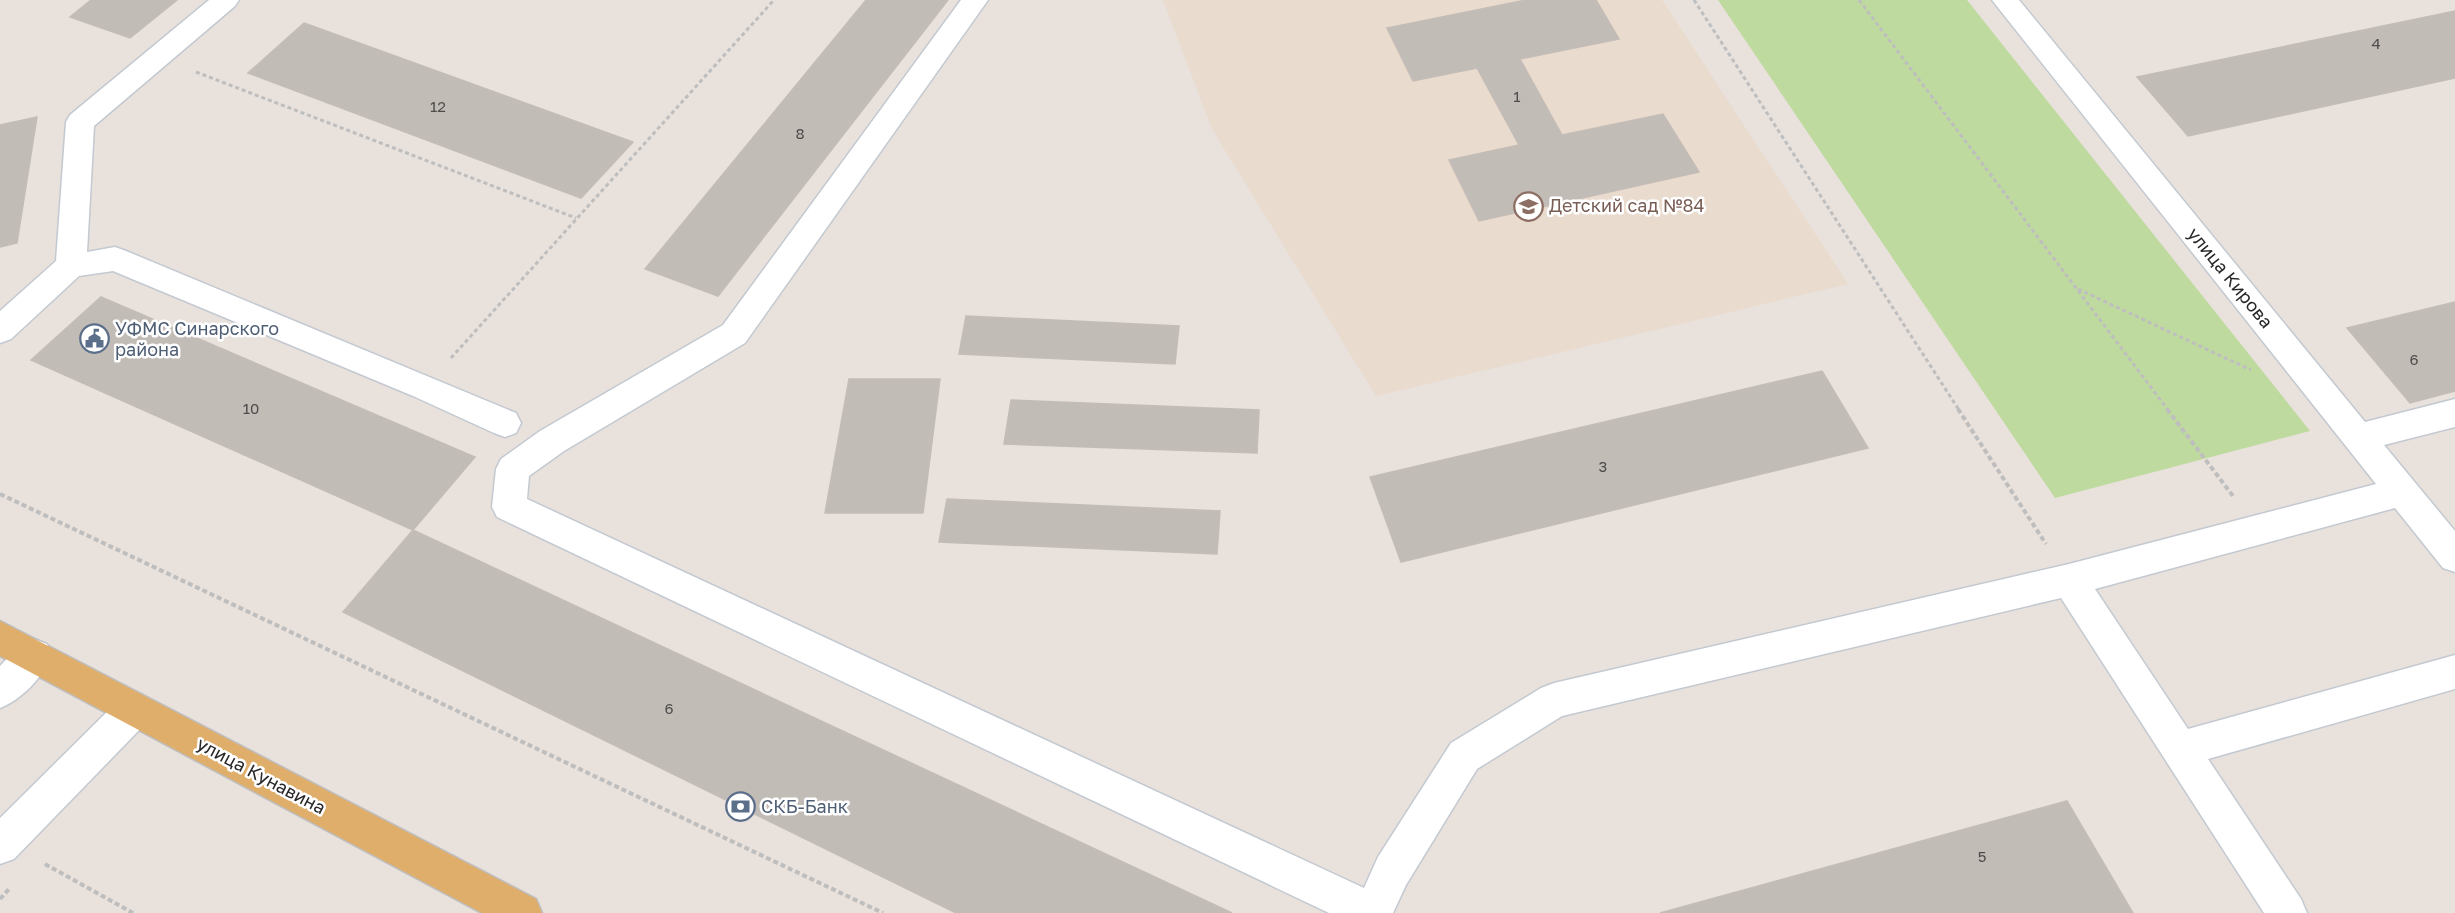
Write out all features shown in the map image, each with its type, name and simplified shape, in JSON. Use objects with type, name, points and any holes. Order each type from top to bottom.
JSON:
[{"type":"main road","name":"улица Кунавина","points":[[0,638],[522,913]]},
{"type":"street","points":[[71,266],[80,122],[226,0]]},
{"type":"street","points":[[975,0],[734,334],[552,441],[513,469],[509,507],[1373,913],[1392,872],[1464,756],[1554,700],[2069,580],[2402,492]]},
{"type":"street","name":"улица Кирова","points":[[2005,0],[2455,558]]},
{"type":"street","points":[[0,330],[71,266],[115,259],[505,423]]},
{"type":"street","points":[[2359,437],[2455,413]]},
{"type":"street","points":[[2069,580],[2287,913]]},
{"type":"street","points":[[0,691],[34,656]]},
{"type":"street","points":[[2180,749],[2455,672]]},
{"type":"street","points":[[5,839],[134,710]]},
{"type":"path","points":[[424,387],[774,0]]},
{"type":"path","points":[[1694,0],[2069,580]]},
{"type":"path","points":[[1859,0],[2259,530]]},
{"type":"path","points":[[157,57],[576,218]]},
{"type":"path","points":[[2076,288],[2254,372]]},
{"type":"path","points":[[0,494],[883,913]]},
{"type":"path","points":[[5,839],[35,859],[134,913]]},
{"type":"shaded area","name":"Детский сад №84","points":[[1163,0],[1662,0],[1848,284],[1376,396],[1212,129]]},
{"type":"green space","points":[[1718,0],[1967,0],[2310,431],[2055,498]]},
{"type":"building","points":[[91,0],[177,0],[130,38],[70,17]]},
{"type":"building","points":[[866,0],[948,0],[718,296],[645,269]]},
{"type":"building","points":[[1526,0],[1596,0],[1619,39],[1520,59],[1562,135],[1663,114],[1699,172],[1479,221],[1449,160],[1519,145],[1477,68],[1413,81],[1387,28]]},
{"type":"building","points":[[2455,11],[2455,78],[2188,136],[2137,77]]},
{"type":"building","points":[[304,23],[633,142],[581,198],[248,73]]},
{"type":"building","points":[[37,117],[17,243],[0,247],[0,125]]},
{"type":"building","points":[[101,297],[475,457],[413,530],[31,360]]},
{"type":"building","points":[[2455,302],[2455,391],[2410,403],[2347,328]]},
{"type":"building","points":[[966,316],[1179,326],[1175,364],[959,354]]},
{"type":"building","points":[[1822,371],[1868,448],[1401,562],[1370,477]]},
{"type":"building","points":[[849,379],[940,379],[923,513],[825,513]]},
{"type":"building","points":[[1011,400],[1259,410],[1257,453],[1004,444]]},
{"type":"building","points":[[947,499],[1220,511],[1217,554],[939,542]]},
{"type":"building","points":[[413,530],[1232,913],[956,913],[343,612]]},
{"type":"building","points":[[2067,801],[2133,913],[1660,913]]},
{"type":"place","name":"Детский сад №84","points":[[1528,206]]},
{"type":"place","name":"УФМС Синарского района","points":[[94,339]]},
{"type":"place","name":"СКБ-Банк","points":[[740,807]]}]
